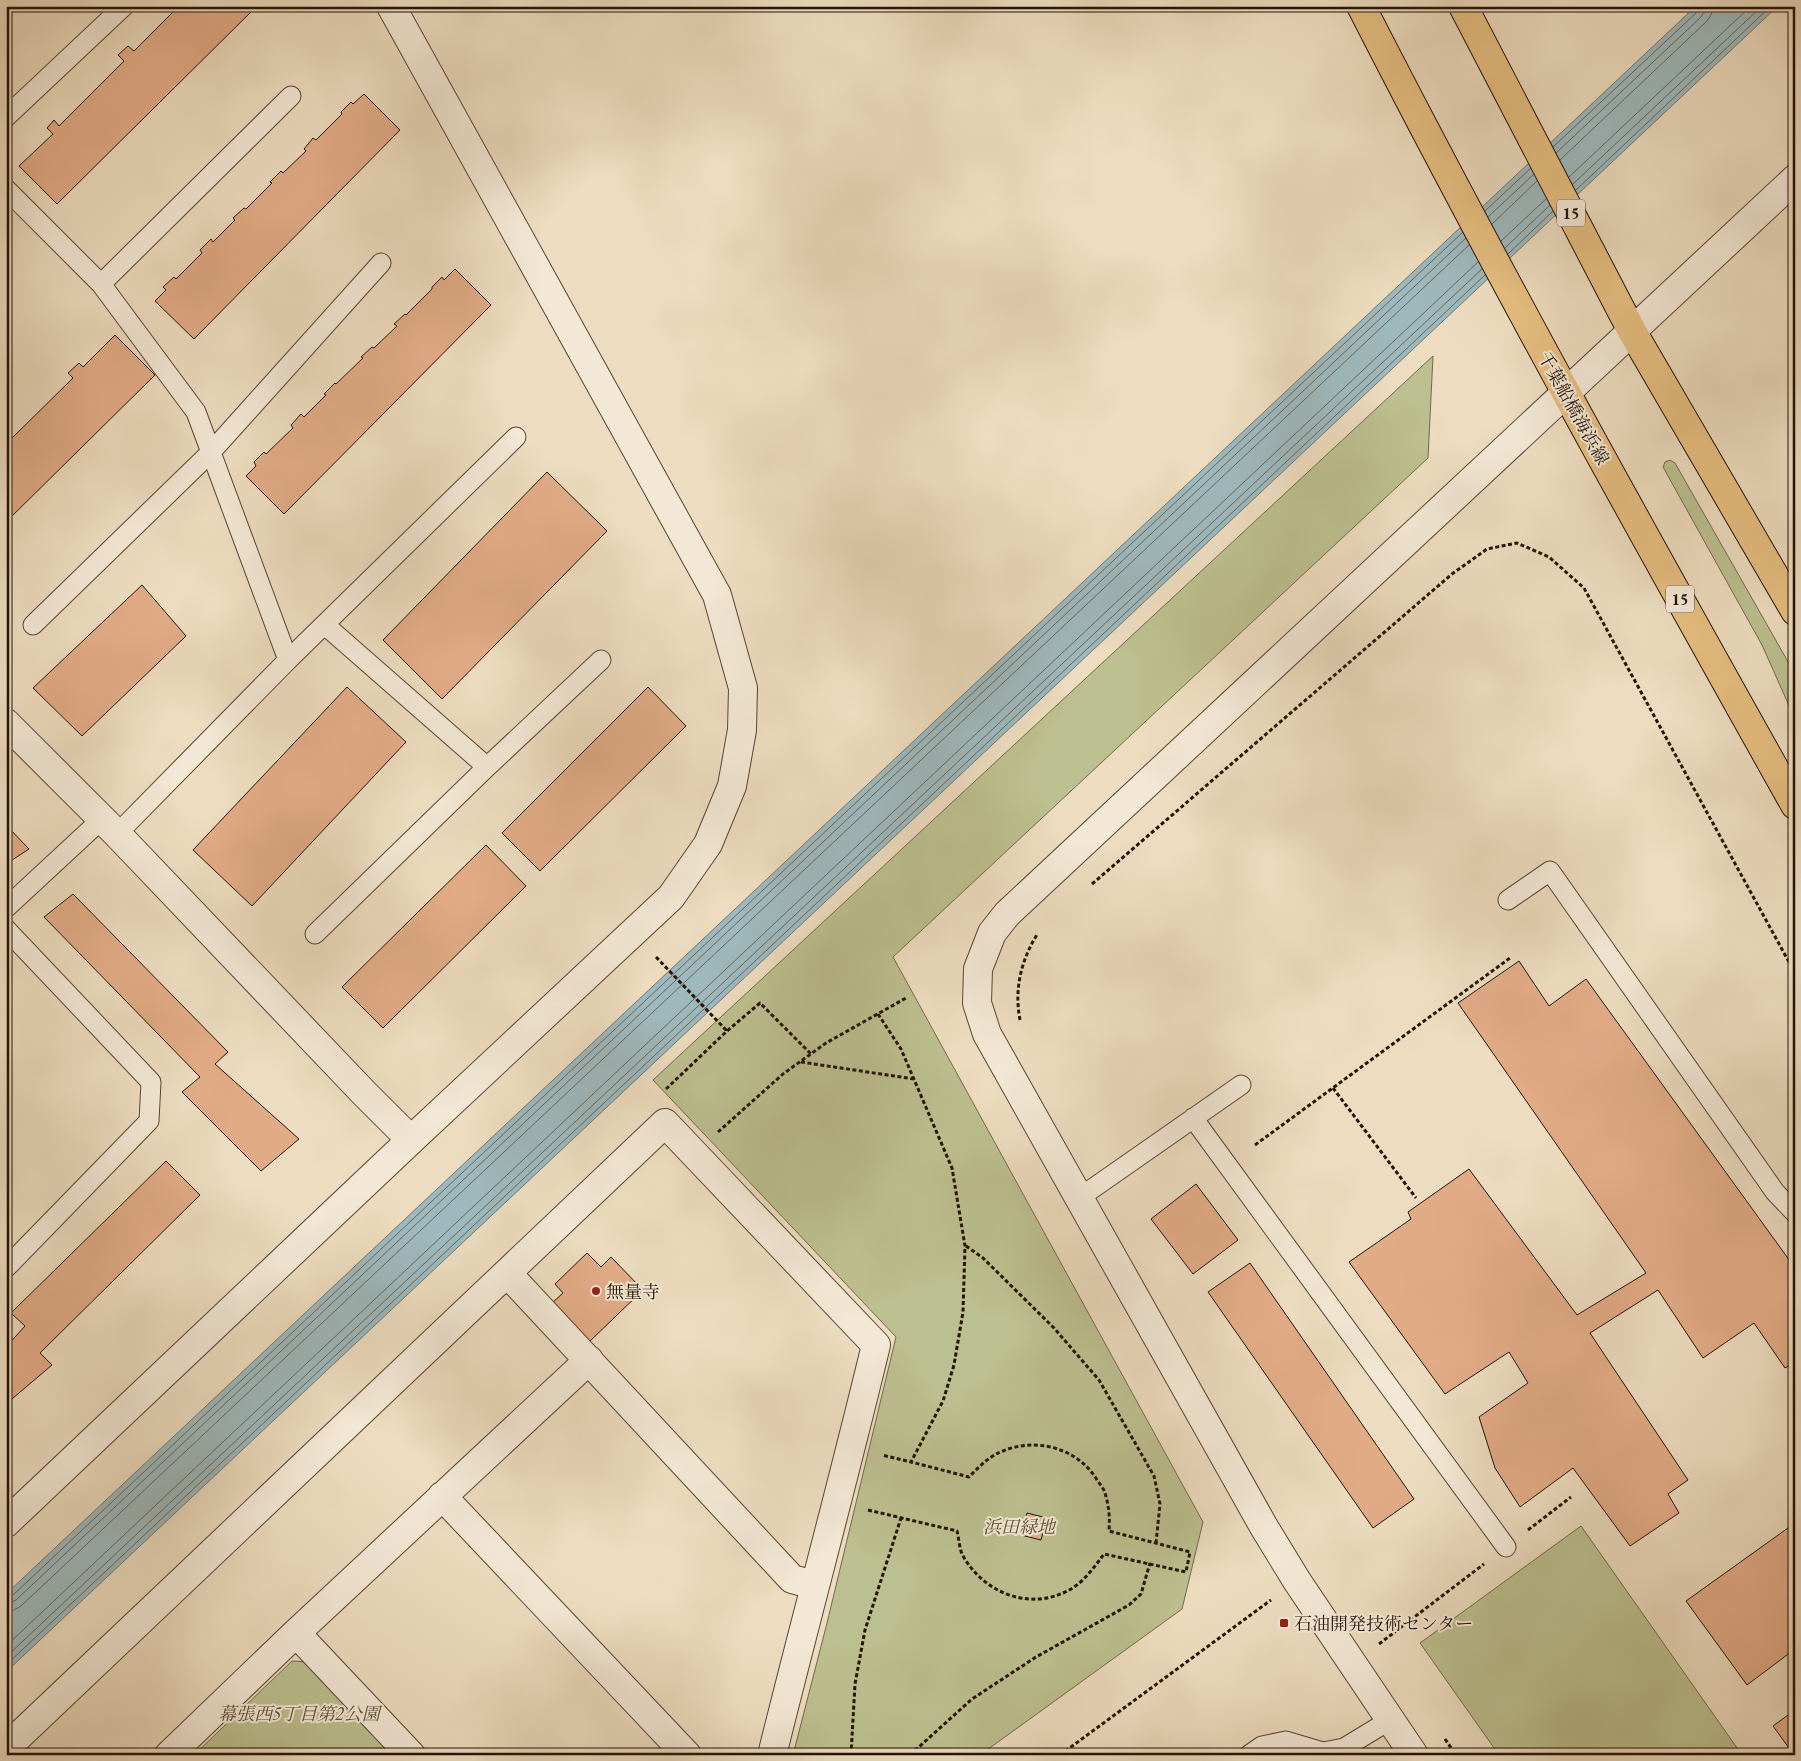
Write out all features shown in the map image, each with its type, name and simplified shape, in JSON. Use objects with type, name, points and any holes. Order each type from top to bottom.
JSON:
[{"type":"main road","name":"千葉船橋海浜線","points":[[1361,6],[1440,161],[1565,393],[1795,805]]},
{"type":"main road","name":"15","points":[[1463,6],[1632,331],[1795,611]]},
{"type":"street","points":[[6,1523],[671,897],[708,844],[732,786],[742,730],[742,688],[717,595],[391,6]]},
{"type":"street","points":[[1414,1755],[1297,1581],[1264,1528],[987,1034],[978,1003],[978,969],[992,932],[1007,914],[1795,179]]},
{"type":"street","points":[[6,723],[110,826],[411,1140]]},
{"type":"street","points":[[6,1748],[664,1123],[876,1345],[772,1755]]},
{"type":"street","points":[[507,1273],[792,1579],[814,1585]]},
{"type":"street","points":[[169,1755],[442,1496],[589,1360]]},
{"type":"street","points":[[442,1496],[687,1755]]},
{"type":"street","points":[[296,1634],[411,1755]]},
{"type":"lane","points":[[6,117],[124,6]]},
{"type":"lane","points":[[102,284],[291,96]]},
{"type":"lane","points":[[6,189],[102,284],[196,412],[288,660]]},
{"type":"lane","points":[[33,625],[211,452],[381,263]]},
{"type":"lane","points":[[6,908],[110,826],[325,625],[516,437]]},
{"type":"lane","points":[[325,625],[487,767]]},
{"type":"lane","points":[[315,934],[487,767],[601,660]]},
{"type":"lane","points":[[1508,900],[1550,871],[1769,1184],[1795,1213]]},
{"type":"lane","points":[[6,1268],[149,1121],[151,1082],[8,934]]},
{"type":"lane","points":[[1079,1198],[1241,1085]]},
{"type":"lane","points":[[1194,1118],[1506,1547]]},
{"type":"lane","points":[[1248,1755],[1262,1746],[1286,1741],[1323,1752],[1344,1748],[1390,1720]]},
{"type":"path","points":[[1086,889],[1452,574],[1487,549],[1517,543],[1549,557],[1584,588],[1795,973]]},
{"type":"path","points":[[1022,1026],[1019,1018],[1020,971],[1030,946],[1041,927]]},
{"type":"path","points":[[656,956],[727,1031],[760,1003],[811,1054]]},
{"type":"path","points":[[1255,1145],[1510,958]]},
{"type":"path","points":[[695,1154],[783,1074],[826,1043],[906,998]]},
{"type":"path","points":[[878,1014],[901,1049],[952,1168],[965,1246],[963,1312],[954,1365],[943,1402],[911,1462]]},
{"type":"path","points":[[800,1062],[914,1079]]},
{"type":"path","points":[[1332,1088],[1416,1198]]},
{"type":"path","points":[[965,1246],[983,1258],[1054,1328],[1099,1380],[1154,1476],[1160,1504],[1156,1543]]},
{"type":"path","points":[[861,1508],[957,1531],[962,1553],[977,1575],[995,1589],[1014,1598],[1042,1600],[1064,1593],[1080,1583],[1104,1554],[1186,1572],[1190,1552],[1109,1531],[1110,1515],[1105,1492],[1091,1469],[1070,1454],[1046,1445],[1026,1445],[1002,1451],[984,1462],[969,1477],[876,1453]]},
{"type":"path","points":[[851,1755],[855,1684],[865,1630],[901,1518]]},
{"type":"path","points":[[910,1755],[972,1700],[1036,1657],[1129,1606],[1141,1594],[1150,1563]]},
{"type":"path","points":[[1060,1755],[1297,1581]]},
{"type":"path","points":[[1374,1637],[1379,1644],[1408,1623]]},
{"type":"path","points":[[1439,1731],[1456,1755]]},
{"type":"green space","name":"浜田緑地","points":[[1433,356],[1428,458],[893,957],[1203,1522],[1182,1609],[980,1755],[793,1755],[896,1337],[653,1080]]},
{"type":"green space","points":[[1670,460],[1675,463],[1795,674],[1795,719],[1762,645],[1663,467],[1665,462]]},
{"type":"green space","points":[[1581,1526],[1742,1755],[1499,1755],[1420,1643]]},
{"type":"green space","name":"幕張西5丁目第2公園","points":[[292,1661],[311,1662],[394,1755],[194,1755]]},
{"type":"water","points":[[1696,6],[1778,6],[6,1672],[6,1594]]},
{"type":"building","points":[[179,6],[257,6],[57,204],[19,166],[53,134],[47,128],[54,120],[59,126],[124,61],[118,55],[128,46],[134,51]]},
{"type":"building","points":[[364,94],[400,130],[194,339],[155,301],[166,290],[163,287],[174,277],[176,279],[202,253],[200,250],[211,239],[213,242],[235,220],[233,218],[244,208],[246,209],[272,183],[270,182],[281,171],[283,173],[306,151],[304,149],[313,138],[316,140],[342,114],[341,112],[351,102],[353,104]]},
{"type":"building","points":[[455,269],[491,305],[284,514],[246,476],[256,466],[254,462],[264,452],[266,454],[293,428],[291,425],[301,414],[304,417],[335,383],[363,358],[361,357],[372,347],[374,348],[397,326],[394,324],[406,315],[442,277],[444,280]]},
{"type":"building","points":[[115,335],[155,375],[6,522],[6,436],[10,440],[73,378],[68,373],[79,363],[83,367]]},
{"type":"building","points":[[547,472],[607,531],[442,699],[383,640]]},
{"type":"building","points":[[142,585],[186,636],[82,736],[33,688]]},
{"type":"building","points":[[347,687],[406,742],[252,906],[193,850]]},
{"type":"building","points":[[648,687],[686,726],[540,871],[502,833]]},
{"type":"building","points":[[6,825],[29,849],[6,864]]},
{"type":"building","points":[[486,845],[526,886],[383,1028],[342,987]]},
{"type":"building","points":[[73,894],[228,1052],[215,1064],[299,1139],[261,1171],[182,1092],[200,1077],[44,917]]},
{"type":"building","points":[[1519,961],[1549,1006],[1586,979],[1795,1268],[1795,1362],[1785,1368],[1754,1323],[1703,1358],[1658,1290],[1590,1333],[1688,1480],[1668,1494],[1679,1513],[1630,1546],[1573,1468],[1520,1507],[1495,1468],[1479,1417],[1528,1383],[1509,1352],[1445,1394],[1349,1262],[1411,1219],[1408,1212],[1469,1169],[1577,1315],[1646,1273],[1458,1003]]},
{"type":"building","points":[[166,1161],[200,1195],[40,1353],[52,1365],[6,1404],[6,1347],[25,1326],[11,1313]]},
{"type":"building","points":[[1196,1184],[1238,1240],[1193,1274],[1151,1219]]},
{"type":"building","points":[[587,1253],[601,1267],[611,1257],[643,1290],[588,1343],[551,1304],[563,1293],[555,1284]]},
{"type":"building","points":[[1250,1263],[1414,1499],[1373,1528],[1208,1292]]},
{"type":"building","points":[[1027,1513],[1047,1518],[1041,1540],[1021,1535]]},
{"type":"building","points":[[1795,1523],[1795,1649],[1747,1685],[1686,1601]]},
{"type":"building","points":[[1795,1710],[1795,1755],[1794,1755],[1773,1726]]},
{"type":"place","name":"無量寺","points":[[596,1291]]},
{"type":"place","name":"石油開発技術センター","points":[[1284,1623]]}]
